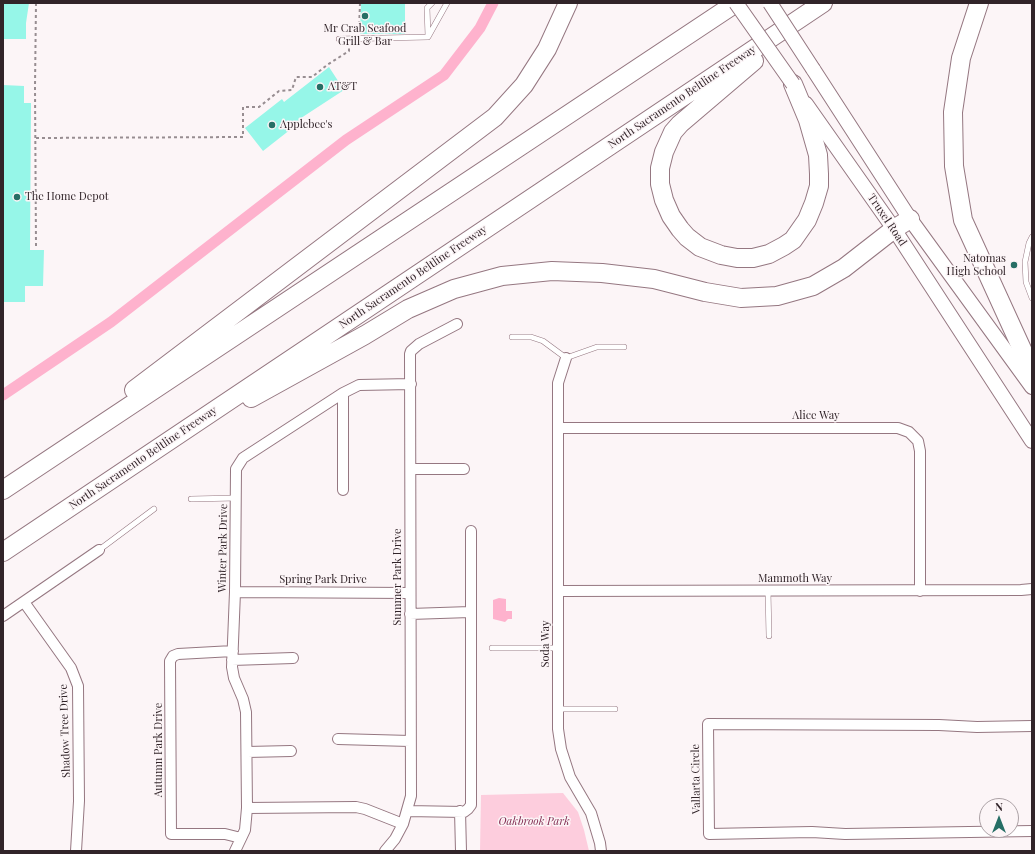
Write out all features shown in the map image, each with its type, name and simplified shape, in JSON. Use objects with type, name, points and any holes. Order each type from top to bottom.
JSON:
[{"type":"highway","points":[[3,490],[495,116],[524,85],[547,49],[568,3]]},
{"type":"highway","points":[[3,490],[736,3]]},
{"type":"highway","points":[[793,84],[808,120],[818,155],[819,186],[807,220],[793,240],[769,254],[753,258],[737,258],[721,255],[700,247],[687,237],[680,229],[671,216],[664,200],[660,184],[660,168],[668,142],[680,124],[823,3]]},
{"type":"highway","name":"North Sacramento Beltline Freeway","points":[[3,552],[823,3]]},
{"type":"highway","points":[[979,3],[961,58],[953,112],[954,166],[963,220],[1032,371]]},
{"type":"highway","points":[[142,458],[365,335],[408,309],[454,289],[502,276],[552,271],[602,273],[654,279],[705,292],[741,298],[777,296],[812,286],[844,268],[894,229],[910,219]]},
{"type":"main road","name":"Truxel Road","points":[[736,3],[894,229],[1032,441]]},
{"type":"main road","name":"Truxel Road","points":[[770,3],[910,219],[1032,387]]},
{"type":"street","name":"Summer Park Drive","points":[[386,851],[395,839],[403,824],[411,796],[411,351],[419,344],[457,324]]},
{"type":"street","name":"Soda Way","points":[[566,358],[558,383],[558,729],[561,749],[570,777],[591,813],[601,851]]},
{"type":"street","name":"Winter Park Drive","points":[[235,851],[245,830],[247,808],[246,712],[243,699],[234,678],[233,656],[236,469],[243,458],[343,393],[359,385],[411,384]]},
{"type":"street","points":[[343,393],[343,490]]},
{"type":"street","name":"Alice Way","points":[[559,428],[898,428],[909,432],[918,441],[920,451],[920,590]]},
{"type":"street","points":[[411,469],[464,469]]},
{"type":"street","points":[[407,811],[464,812],[468,810],[471,805],[471,531]]},
{"type":"street","points":[[3,616],[99,550]]},
{"type":"street","name":"Mammoth Way","points":[[558,591],[1032,589]]},
{"type":"street","name":"Spring Park Drive","points":[[235,592],[410,593]]},
{"type":"street","name":"Shadow Tree Drive","points":[[24,602],[71,668],[78,686],[79,801],[76,851]]},
{"type":"street","points":[[410,614],[470,612]]},
{"type":"street","name":"Autumn Park Drive","points":[[233,656],[178,654],[173,656],[170,661],[171,834],[225,834],[240,838]]},
{"type":"street","points":[[233,656],[293,658]]},
{"type":"street","name":"Vallarta Circle","points":[[1032,726],[977,727],[939,725],[708,724],[709,834],[812,832],[846,834],[1032,831]]},
{"type":"street","points":[[338,739],[410,741]]},
{"type":"street","points":[[247,752],[291,751]]},
{"type":"street","points":[[247,808],[356,807],[403,824]]},
{"type":"street","points":[[460,811],[461,851]]},
{"type":"lane","points":[[428,37],[427,8],[432,3]]},
{"type":"lane","points":[[428,37],[447,3]]},
{"type":"lane","points":[[339,39],[428,37]]},
{"type":"lane","points":[[1032,237],[1029,243],[1025,262],[1026,282],[1032,298]]},
{"type":"lane","points":[[512,337],[531,337],[543,341],[566,358],[597,347],[624,347]]},
{"type":"lane","points":[[191,499],[236,498]]},
{"type":"lane","points":[[99,550],[154,509]]},
{"type":"lane","points":[[768,591],[769,636]]},
{"type":"lane","points":[[492,648],[558,648]]},
{"type":"lane","points":[[558,709],[614,709]]},
{"type":"path","points":[[36,3],[36,246]]},
{"type":"path","points":[[36,138],[243,137],[243,107],[259,107],[279,91],[292,90],[296,77],[312,77],[349,51],[350,30],[359,30],[360,3]]},
{"type":"green space","name":"Oakbrook Park","points":[[563,793],[578,812],[589,851],[480,851],[481,795]]},
{"type":"shaded area","points":[[499,598],[506,599],[506,611],[512,611],[512,619],[508,619],[505,622],[493,619],[493,600]]},
{"type":"building","points":[[3,3],[29,3],[26,23],[26,39],[3,39]]},
{"type":"building","points":[[361,3],[405,3],[405,34],[360,34]]},
{"type":"building","points":[[329,67],[344,90],[298,120],[300,122],[263,151],[245,128],[282,99],[284,102]]},
{"type":"building","name":"The Home Depot","points":[[3,85],[24,86],[24,103],[31,103],[30,250],[44,250],[43,286],[25,286],[25,302],[3,302]]},
{"type":"waterway","points":[[3,395],[111,322],[346,140],[444,75],[480,28],[493,3]]},
{"type":"place","name":"Mr Crab Seafood Grill & Bar","points":[[365,16]]},
{"type":"place","name":"AT&T","points":[[320,87]]},
{"type":"place","name":"Applebee's","points":[[272,125]]},
{"type":"place","name":"The Home Depot","points":[[17,197]]},
{"type":"place","name":"Natomas High School","points":[[1014,265]]}]
